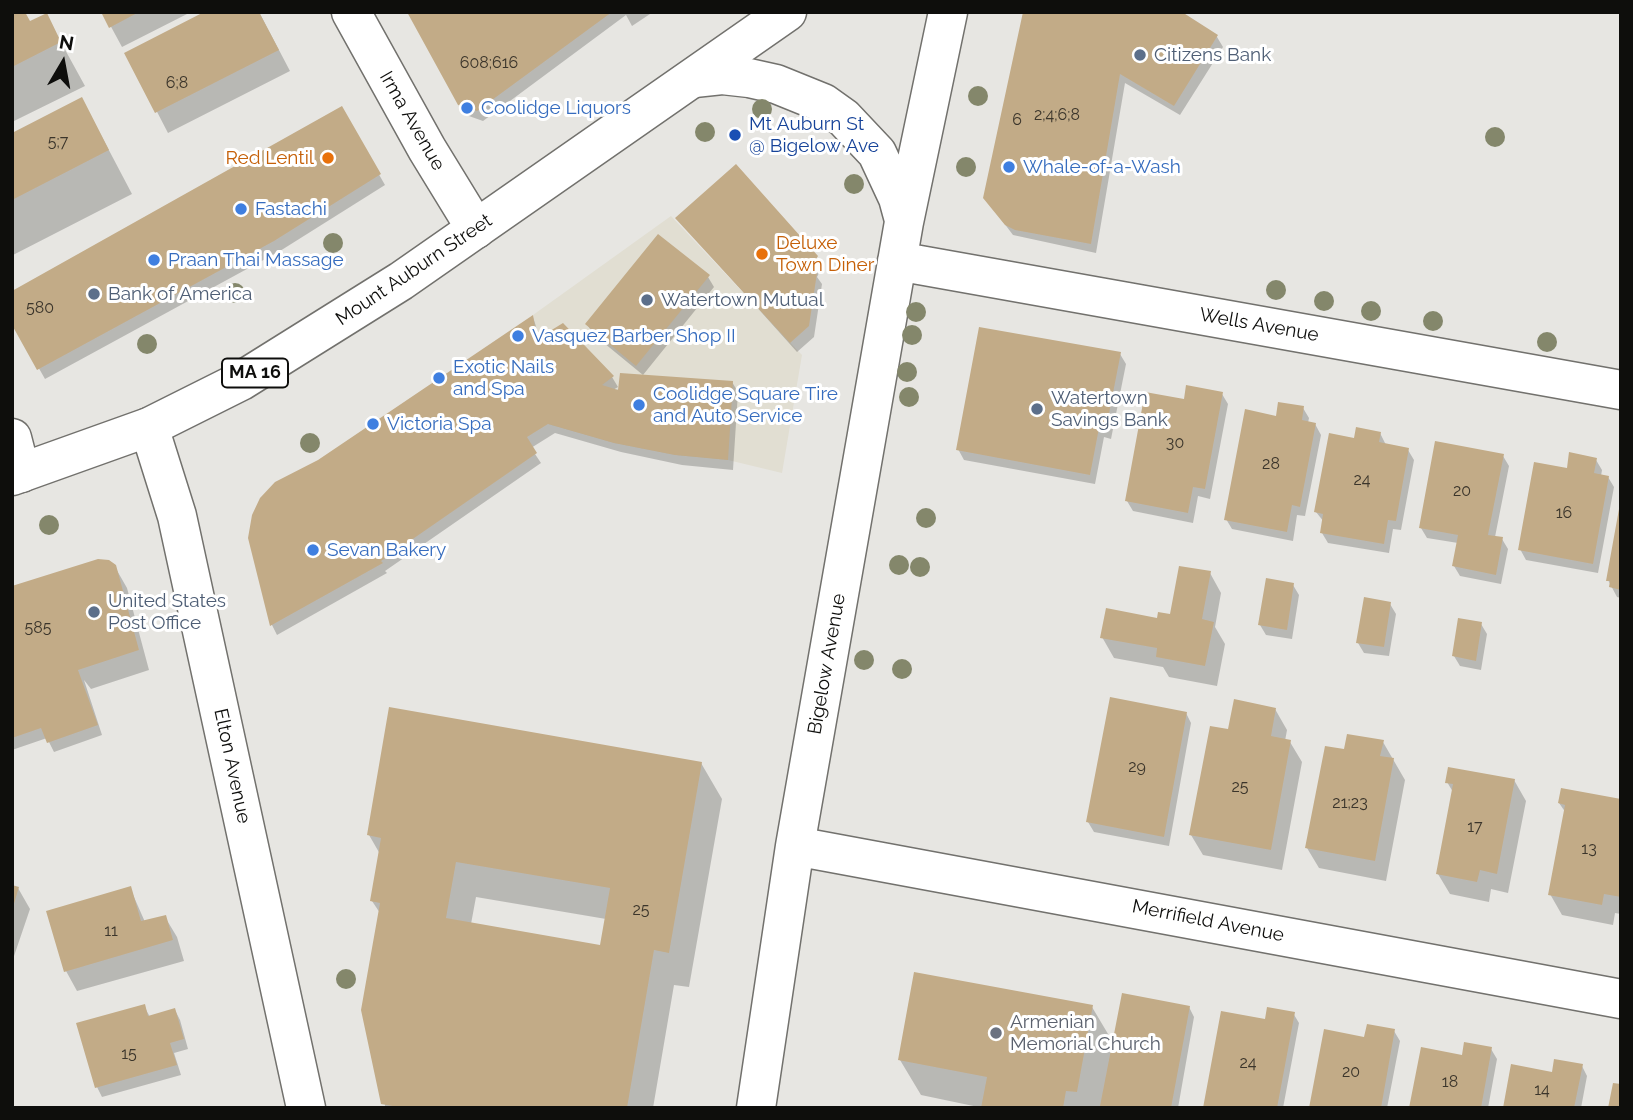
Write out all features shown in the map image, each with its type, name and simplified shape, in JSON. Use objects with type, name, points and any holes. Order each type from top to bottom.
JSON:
[{"type":"street","name":"Irma Avenue","points":[[351,12],[427,149],[476,229]]},
{"type":"street","name":"Mount Auburn Street","points":[[15,462],[149,427],[253,374],[390,289],[787,12]]},
{"type":"street","name":"Bigelow Avenue","points":[[756,1108],[795,846],[897,261],[948,12]]},
{"type":"street","name":"Bigelow Avenue","points":[[694,78],[722,75],[749,78],[776,84],[823,103],[853,126],[877,153],[898,198],[904,222]]},
{"type":"street","name":"Wells Avenue","points":[[897,261],[1621,390]]},
{"type":"street","name":"Elton Avenue","points":[[149,427],[177,516],[306,1108]]},
{"type":"street","name":"Merrifield Avenue","points":[[795,846],[1621,999]]},
{"type":"shaded area","points":[[671,216],[802,355],[782,473],[728,460],[675,455],[614,443],[548,424],[533,315]]},
{"type":"building","points":[[12,12],[25,12],[30,21],[47,13],[61,42],[12,67]]},
{"type":"building","points":[[101,12],[139,12],[109,28]]},
{"type":"building","points":[[204,12],[259,12],[279,50],[155,113],[124,53]]},
{"type":"building","points":[[407,12],[612,12],[477,111],[458,105]]},
{"type":"building","points":[[1023,12],[1182,12],[1218,35],[1174,106],[1120,74],[1091,244],[1015,230],[1005,225],[983,198]]},
{"type":"building","points":[[82,97],[109,150],[12,200],[12,133]]},
{"type":"building","points":[[342,106],[381,174],[274,241],[37,370],[12,325],[12,291]]},
{"type":"building","name":"Deluxe Town Diner","points":[[736,164],[818,256],[812,266],[817,273],[809,326],[790,343],[675,218]]},
{"type":"building","name":"Watertown Mutual","points":[[658,234],[710,275],[636,366],[585,324]]},
{"type":"building","points":[[533,315],[537,339],[563,323],[614,376],[602,385],[618,390],[620,373],[733,381],[728,460],[675,455],[614,443],[548,424],[527,437],[537,453],[381,561],[383,563],[270,626],[248,538],[252,515],[260,498],[275,482],[318,460]]},
{"type":"building","name":"Watertown Savings Bank","points":[[979,327],[1121,352],[1106,429],[1099,428],[1090,475],[956,450]]},
{"type":"building","points":[[1186,385],[1223,392],[1205,489],[1193,487],[1188,513],[1125,501],[1145,392],[1184,399]]},
{"type":"building","points":[[1278,402],[1304,406],[1302,420],[1316,423],[1300,507],[1292,505],[1287,532],[1224,520],[1245,409],[1276,416]]},
{"type":"building","points":[[1356,427],[1381,432],[1379,442],[1409,448],[1396,521],[1388,520],[1384,544],[1320,533],[1323,514],[1314,512],[1329,433],[1354,438]]},
{"type":"building","points":[[1435,441],[1504,454],[1488,535],[1503,537],[1496,575],[1452,566],[1458,535],[1419,528]]},
{"type":"building","points":[[1569,452],[1597,458],[1594,473],[1609,476],[1593,564],[1518,550],[1534,462],[1567,468]]},
{"type":"building","points":[[1619,509],[1621,590],[1609,587],[1610,581],[1606,581]]},
{"type":"building","points":[[98,559],[109,560],[116,565],[139,650],[78,670],[98,725],[47,743],[41,728],[12,738],[12,586]]},
{"type":"building","points":[[1179,566],[1211,571],[1202,619],[1214,622],[1205,666],[1156,657],[1157,648],[1100,638],[1106,608],[1157,618],[1158,612],[1170,614]]},
{"type":"building","points":[[1266,578],[1294,583],[1287,630],[1258,625]]},
{"type":"building","points":[[1364,597],[1391,602],[1384,647],[1356,643]]},
{"type":"building","points":[[1458,618],[1482,622],[1476,661],[1452,656]]},
{"type":"building","points":[[1110,697],[1187,712],[1164,837],[1086,822]]},
{"type":"building","points":[[1234,699],[1276,708],[1271,736],[1291,740],[1271,850],[1189,835],[1210,726],[1228,729]]},
{"type":"building","points":[[389,707],[702,762],[669,953],[654,950],[627,1108],[404,1108],[381,1104],[361,1010],[380,903],[370,901],[381,838],[367,835]],"holes":[[[456,862],[610,888],[600,945],[446,918]]]},
{"type":"building","points":[[1347,734],[1384,740],[1380,756],[1394,758],[1375,861],[1305,848],[1325,746],[1344,749]]},
{"type":"building","points":[[1448,767],[1515,779],[1497,874],[1480,870],[1477,882],[1436,874],[1453,784],[1445,783]]},
{"type":"building","points":[[1561,788],[1621,799],[1621,897],[1604,894],[1602,905],[1548,895],[1565,805],[1558,803]]},
{"type":"building","points":[[12,885],[19,887],[13,907],[12,907]]},
{"type":"building","points":[[131,886],[141,921],[166,915],[173,940],[64,972],[46,911]]},
{"type":"building","name":"Armenian Memorial Church","points":[[914,972],[1093,1005],[1077,1092],[1066,1091],[1063,1108],[981,1108],[987,1077],[898,1060]]},
{"type":"building","points":[[1122,993],[1190,1006],[1171,1108],[1100,1106]]},
{"type":"building","points":[[145,1004],[148,1016],[175,1008],[184,1039],[170,1043],[177,1065],[95,1088],[76,1023]]},
{"type":"building","points":[[1267,1007],[1295,1012],[1277,1108],[1203,1108],[1221,1011],[1265,1019]]},
{"type":"building","points":[[1367,1024],[1395,1029],[1381,1108],[1309,1108],[1324,1029],[1364,1037]]},
{"type":"building","points":[[1464,1042],[1492,1047],[1481,1108],[1409,1108],[1421,1047],[1462,1055]]},
{"type":"building","points":[[1554,1059],[1583,1064],[1574,1108],[1503,1108],[1511,1064],[1552,1072]]},
{"type":"building","points":[[1613,1083],[1621,1084],[1621,1108],[1608,1108]]},
{"type":"place","name":"Citizens Bank","points":[[1140,55]]},
{"type":"place","name":"Coolidge Liquors","points":[[467,108]]},
{"type":"place","name":"Mt Auburn St @ Bigelow Ave","points":[[735,135]]},
{"type":"place","name":"Red Lentil","points":[[328,158]]},
{"type":"place","name":"Whale-of-a-Wash","points":[[1009,167]]},
{"type":"place","name":"Fastachi","points":[[241,209]]},
{"type":"place","name":"Deluxe Town Diner","points":[[762,254]]},
{"type":"place","name":"Praan Thai Massage","points":[[154,260]]},
{"type":"place","name":"Bank of America","points":[[94,294]]},
{"type":"place","name":"Watertown Mutual","points":[[647,300]]},
{"type":"place","name":"Vasquez Barber Shop II","points":[[518,336]]},
{"type":"place","name":"Exotic Nails and Spa","points":[[439,378]]},
{"type":"place","name":"Coolidge Square Tire and Auto Service","points":[[639,405]]},
{"type":"place","name":"Watertown Savings Bank","points":[[1037,409]]},
{"type":"place","name":"Victoria Spa","points":[[373,424]]},
{"type":"place","name":"Sevan Bakery","points":[[313,550]]},
{"type":"place","name":"United States Post Office","points":[[94,612]]},
{"type":"place","name":"Armenian Memorial Church","points":[[996,1033]]}]
